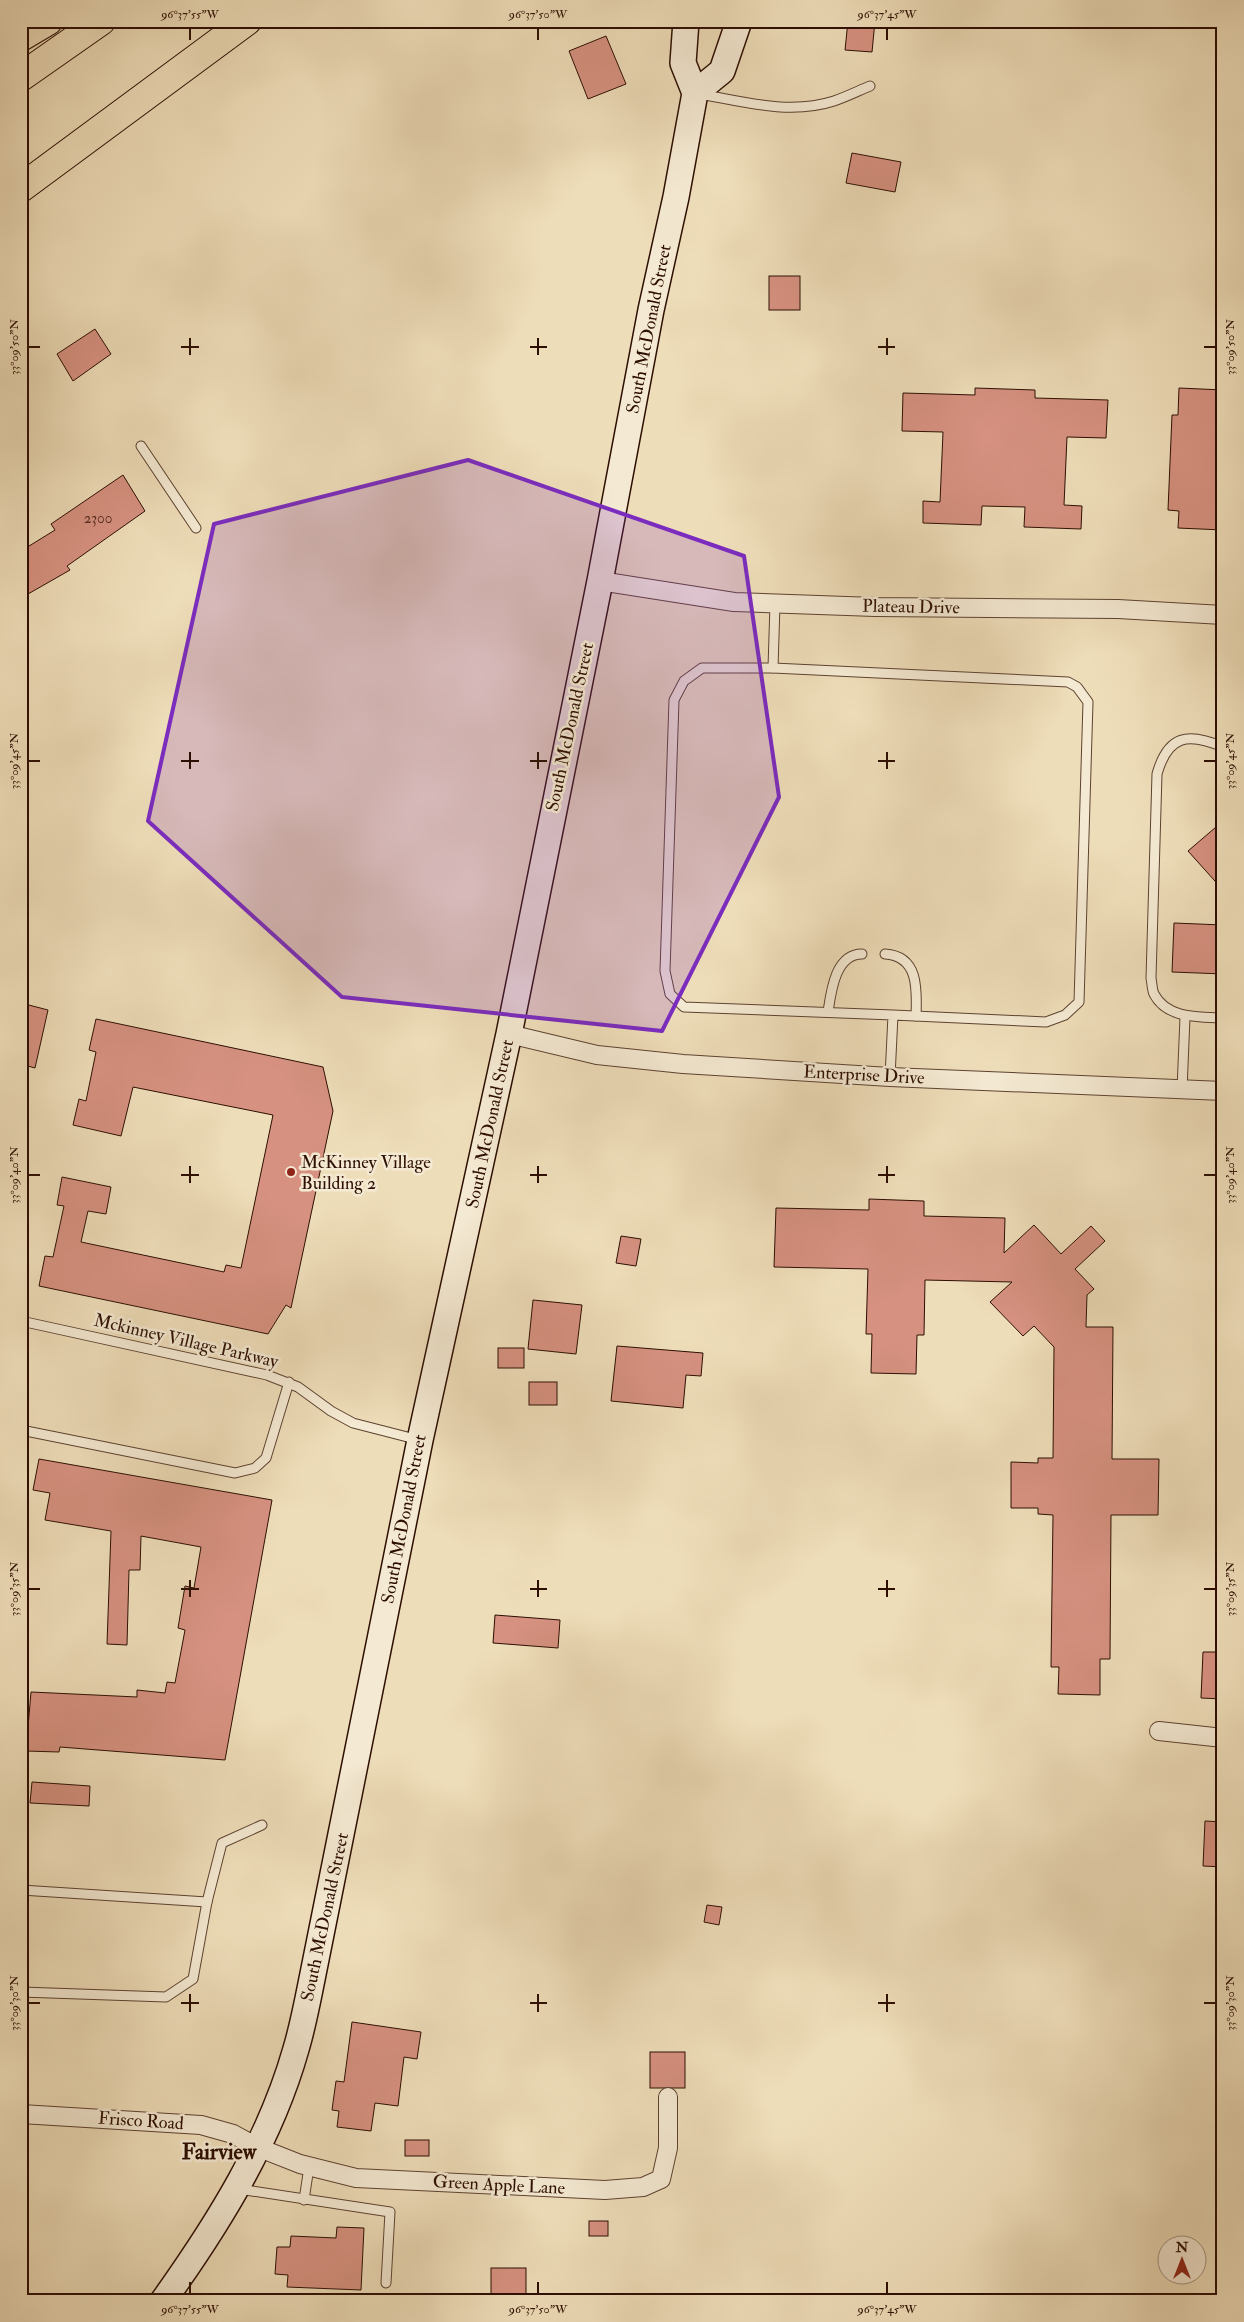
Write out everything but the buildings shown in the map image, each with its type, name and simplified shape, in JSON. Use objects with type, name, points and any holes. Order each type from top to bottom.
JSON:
[{"type":"highway","points":[[21,37],[48,21]]},
{"type":"highway","points":[[21,77],[101,21]]},
{"type":"highway","points":[[21,177],[247,21]]},
{"type":"highway","points":[[21,188],[247,21]]},
{"type":"main road","points":[[686,21],[683,63],[695,93],[722,71],[739,21]]},
{"type":"main road","name":"South McDonald Street","points":[[163,2301],[207,2238],[236,2189],[257,2147],[296,2049],[310,1989],[420,1440],[476,1193],[509,1034],[695,93]]},
{"type":"street","name":"Plateau Drive","points":[[600,581],[701,598],[775,604],[1118,610],[1223,615]]},
{"type":"street","name":"Enterprise Drive","points":[[509,1034],[597,1055],[683,1064],[890,1077],[1223,1091]]},
{"type":"street","points":[[1159,1731],[1223,1738]]},
{"type":"street","name":"Green Apple Lane","points":[[257,2147],[309,2166],[356,2178],[604,2190],[643,2187],[661,2179],[668,2148],[668,2097]]},
{"type":"street","name":"Frisco Road","points":[[21,2114],[201,2125],[233,2134],[257,2147]]},
{"type":"lane","points":[[695,93],[760,104],[799,108],[834,101],[870,86]]},
{"type":"lane","points":[[141,446],[196,528]]},
{"type":"lane","points":[[772,668],[775,604]]},
{"type":"lane","points":[[702,668],[772,668],[1068,682],[1077,687],[1088,702],[1079,1002],[1065,1015],[1046,1022],[828,1012],[684,1008],[670,994],[665,980],[674,700],[684,681],[702,668]]},
{"type":"lane","points":[[1223,746],[1197,737],[1174,743],[1166,750],[1157,774],[1151,978],[1154,994],[1168,1008],[1184,1017],[1223,1018]]},
{"type":"lane","points":[[828,1012],[837,973],[844,961],[855,954],[862,954]]},
{"type":"lane","points":[[885,954],[905,961],[914,972],[917,985],[916,1016]]},
{"type":"lane","points":[[890,1077],[893,1015]]},
{"type":"lane","points":[[1182,1090],[1184,1017]]},
{"type":"lane","name":"Mckinney Village Parkway","points":[[21,1321],[251,1371],[289,1382],[352,1423],[420,1440]]},
{"type":"lane","points":[[21,1430],[235,1473],[255,1468],[266,1458],[289,1382]]},
{"type":"lane","points":[[21,1992],[166,1997],[192,1979],[207,1902],[222,1843],[262,1825]]},
{"type":"lane","points":[[21,1890],[207,1902]]},
{"type":"lane","points":[[304,2200],[309,2166]]},
{"type":"lane","points":[[236,2189],[390,2212],[386,2283]]},
{"type":"highlighted area","points":[[468,460],[744,556],[779,797],[662,1031],[342,997],[148,821],[214,524]]},
{"type":"place","name":"McKinney Village Building 2","points":[[291,1172]]},
{"type":"district","name":"Fairview","points":[[219,2152]]}]
